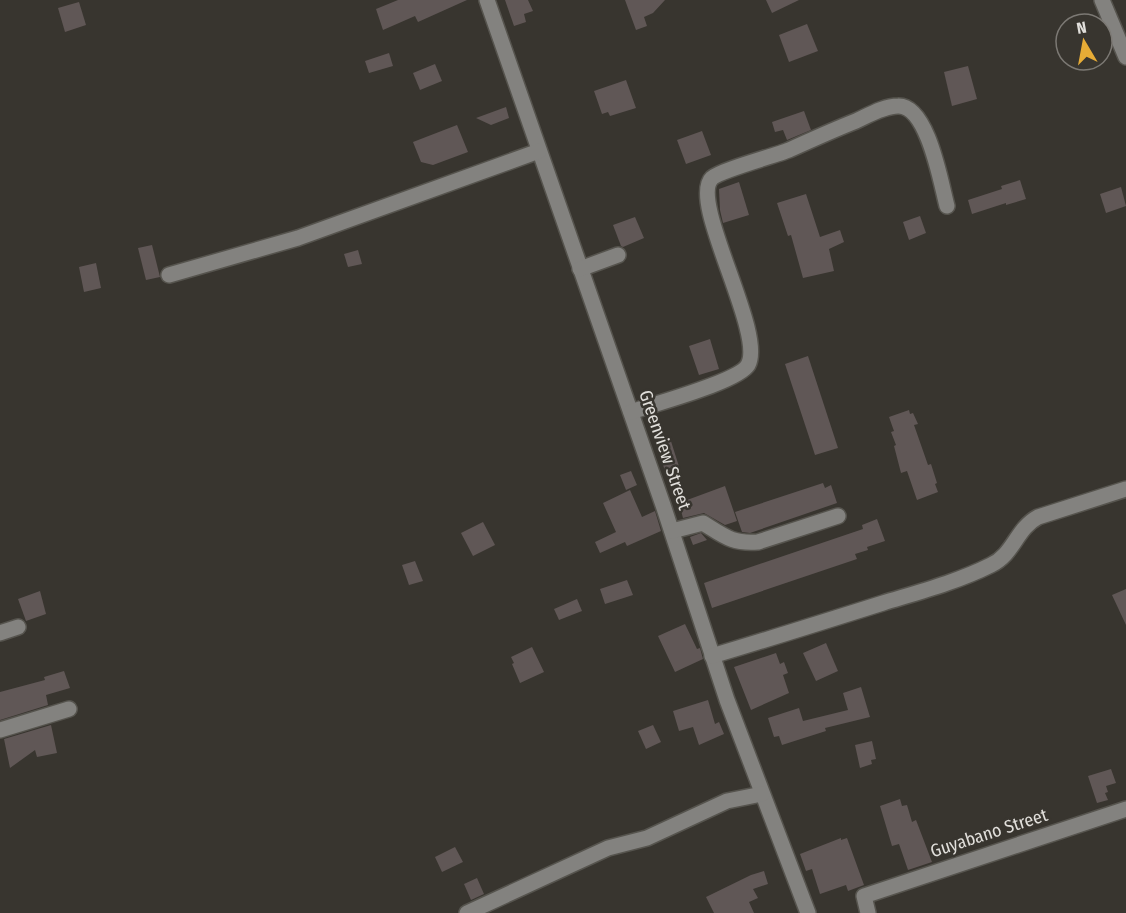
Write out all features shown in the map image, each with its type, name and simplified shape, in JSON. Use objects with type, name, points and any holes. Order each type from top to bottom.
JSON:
[{"type":"street","name":"Greenview Street","points":[[487,0],[672,531],[712,656],[808,913]]},
{"type":"street","points":[[1102,0],[1126,57]]},
{"type":"street","points":[[631,412],[731,378],[748,365],[751,356],[750,347],[740,305],[715,232],[707,194],[707,186],[714,176],[781,153],[876,112],[900,105],[910,108],[924,126],[947,206]]},
{"type":"street","points":[[169,275],[298,238],[539,151]]},
{"type":"street","points":[[580,269],[618,255]]},
{"type":"street","points":[[712,656],[939,586],[992,565],[1005,556],[1021,532],[1038,517],[1126,489]]},
{"type":"street","points":[[672,531],[703,523],[727,539],[746,543],[758,542],[838,516]]},
{"type":"street","points":[[0,633],[18,627]]},
{"type":"street","points":[[0,730],[69,709]]},
{"type":"street","points":[[467,913],[608,848],[646,838],[727,801],[762,794]]},
{"type":"street","name":"Guyabano Street","points":[[867,913],[864,896],[1126,809]]},
{"type":"building","points":[[398,0],[467,0],[418,22],[415,16],[383,30],[376,9]]},
{"type":"building","points":[[505,0],[528,0],[533,11],[524,14],[526,22],[514,26]]},
{"type":"building","points":[[625,0],[665,0],[653,13],[644,17],[647,26],[636,30]]},
{"type":"building","points":[[766,0],[799,0],[772,13]]},
{"type":"building","points":[[79,2],[86,25],[65,32],[58,8]]},
{"type":"building","points":[[807,24],[818,51],[789,62],[779,35]]},
{"type":"building","points":[[389,53],[393,66],[369,73],[365,61]]},
{"type":"building","points":[[435,64],[442,81],[420,90],[413,73]]},
{"type":"building","points":[[968,66],[977,99],[952,106],[944,72]]},
{"type":"building","points":[[626,80],[636,108],[610,116],[608,112],[602,114],[594,91]]},
{"type":"building","points":[[506,107],[509,118],[491,125],[476,118]]},
{"type":"building","points":[[804,111],[811,130],[787,140],[783,130],[775,132],[772,122]]},
{"type":"building","points":[[457,125],[468,152],[433,165],[421,162],[413,142]]},
{"type":"building","points":[[702,131],[711,155],[686,164],[677,140]]},
{"type":"building","points":[[1020,180],[1026,199],[972,214],[968,200],[1002,189],[1001,186]]},
{"type":"building","points":[[739,182],[749,215],[723,223],[719,189]]},
{"type":"building","points":[[1121,187],[1126,206],[1106,213],[1100,194]]},
{"type":"building","points":[[806,194],[820,237],[840,230],[844,242],[829,249],[834,271],[803,278],[791,235],[788,236],[777,203]]},
{"type":"building","points":[[920,216],[926,233],[909,240],[903,222]]},
{"type":"building","points":[[635,217],[644,238],[623,247],[613,225]]},
{"type":"building","points":[[152,245],[160,277],[146,280],[138,248]]},
{"type":"building","points":[[358,250],[362,264],[348,267],[344,254]]},
{"type":"building","points":[[96,263],[101,288],[84,292],[79,267]]},
{"type":"building","points":[[710,339],[719,369],[699,375],[689,346]]},
{"type":"building","points":[[808,356],[838,448],[815,455],[785,364]]},
{"type":"building","points":[[909,410],[918,424],[914,425],[928,465],[931,464],[938,492],[917,500],[907,471],[901,473],[891,432],[894,431],[889,417]]},
{"type":"building","points":[[670,438],[681,473],[667,477],[656,443]]},
{"type":"building","points":[[631,471],[637,485],[626,490],[620,475]]},
{"type":"building","points":[[823,483],[825,488],[831,485],[837,503],[750,533],[742,532],[735,512]]},
{"type":"building","points":[[725,486],[737,521],[725,525],[704,513],[683,518],[679,503]]},
{"type":"building","points":[[630,490],[642,517],[655,511],[661,531],[627,546],[625,542],[600,553],[595,542],[616,532],[603,503]]},
{"type":"building","points":[[877,519],[885,541],[855,554],[857,559],[712,608],[704,583],[863,529],[862,525]]},
{"type":"building","points":[[483,522],[495,545],[473,556],[461,533]]},
{"type":"building","points":[[701,533],[707,540],[693,545],[690,537]]},
{"type":"building","points":[[415,561],[423,581],[409,585],[402,565]]},
{"type":"building","points":[[627,580],[633,595],[605,604],[600,589]]},
{"type":"building","points":[[1126,589],[1126,625],[1112,595]]},
{"type":"building","points":[[40,591],[46,614],[26,621],[18,599]]},
{"type":"building","points":[[577,599],[582,611],[559,620],[554,609]]},
{"type":"building","points":[[685,624],[697,649],[700,648],[703,659],[675,672],[658,636]]},
{"type":"building","points":[[826,643],[838,671],[816,681],[803,653]]},
{"type":"building","points":[[532,647],[544,672],[520,683],[511,657]]},
{"type":"building","points":[[776,653],[780,664],[784,662],[788,673],[783,675],[789,693],[751,710],[734,667]]},
{"type":"building","points":[[64,671],[70,688],[46,695],[48,705],[0,720],[0,692],[45,680],[44,677]]},
{"type":"building","points":[[861,687],[870,717],[825,728],[826,731],[782,745],[779,736],[774,737],[768,718],[799,708],[803,721],[848,710],[843,693]]},
{"type":"building","points":[[708,700],[715,724],[719,722],[724,734],[699,745],[693,727],[679,731],[673,711]]},
{"type":"building","points":[[51,725],[57,753],[37,757],[35,750],[10,768],[4,739]]},
{"type":"building","points":[[653,725],[661,742],[646,749],[638,731]]},
{"type":"building","points":[[872,741],[876,759],[871,760],[872,764],[860,768],[855,745]]},
{"type":"building","points":[[1111,769],[1116,783],[1106,786],[1108,792],[1105,793],[1108,800],[1097,803],[1088,776]]},
{"type":"building","points":[[900,799],[902,806],[907,805],[912,822],[916,820],[932,862],[908,870],[899,844],[892,846],[880,806]]},
{"type":"building","points":[[841,838],[841,840],[847,838],[864,885],[848,891],[846,885],[820,894],[812,869],[806,871],[800,854]]},
{"type":"building","points":[[455,847],[463,862],[442,872],[435,857]]},
{"type":"building","points":[[764,871],[768,884],[753,889],[758,898],[749,902],[754,913],[714,913],[706,897]]},
{"type":"building","points":[[477,878],[484,894],[471,900],[464,884]]}]
